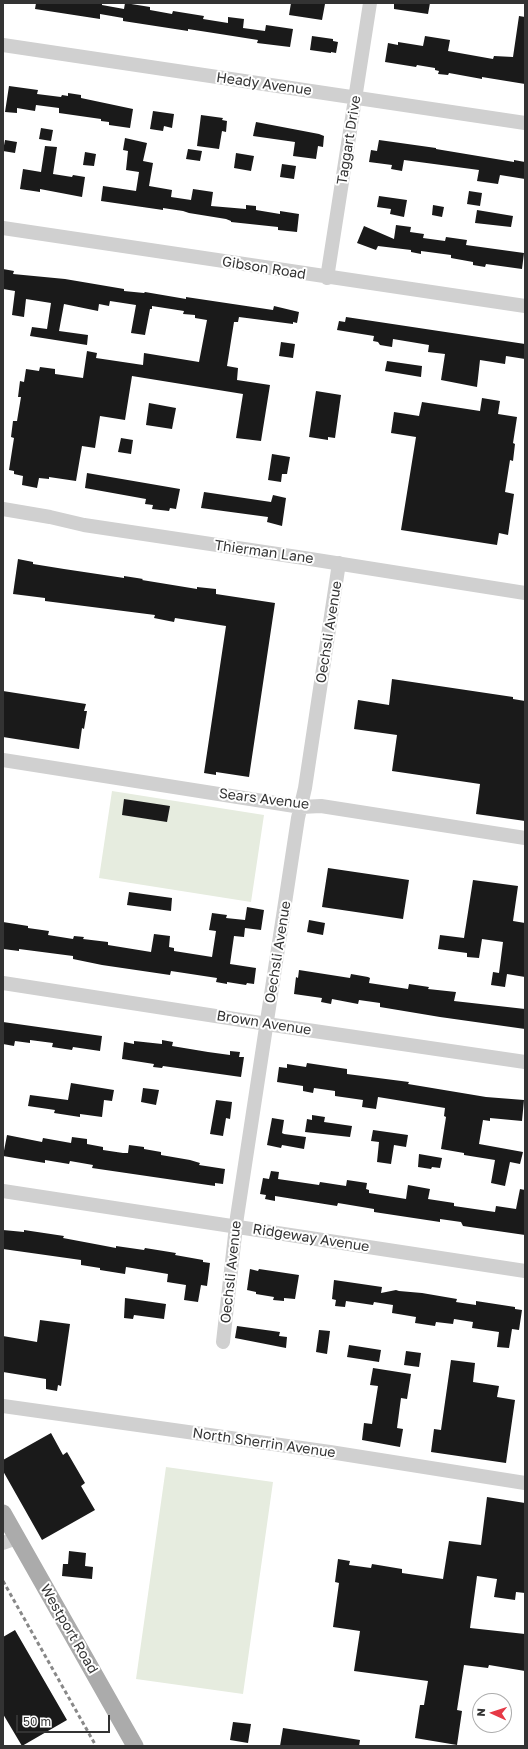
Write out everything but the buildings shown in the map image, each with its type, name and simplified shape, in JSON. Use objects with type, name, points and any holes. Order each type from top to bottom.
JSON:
[{"type":"main road","name":"Westport Road","points":[[3,1513],[10,1540],[131,1744]]},
{"type":"street","name":"Taggart Drive","points":[[327,278],[370,3]]},
{"type":"street","name":"Heady Avenue","points":[[3,45],[525,123]]},
{"type":"street","name":"Gibson Road","points":[[3,228],[327,278],[525,306]]},
{"type":"street","name":"Thierman Lane","points":[[3,509],[50,517],[84,525],[339,563],[525,593]]},
{"type":"street","name":"Oechsli Avenue","points":[[223,1342],[236,1226],[339,563]]},
{"type":"street","name":"Sears Avenue","points":[[3,760],[301,807],[321,806],[525,838]]},
{"type":"street","name":"Brown Avenue","points":[[3,983],[525,1062]]},
{"type":"street","name":"Ridgeway Avenue","points":[[3,1191],[525,1271]]},
{"type":"street","name":"North Sherrin Avenue","points":[[3,1406],[330,1452],[525,1483]]},
{"type":"shaded area","points":[[112,791],[264,815],[251,902],[99,878]]},
{"type":"shaded area","points":[[166,1467],[273,1482],[243,1694],[136,1679]]},
{"type":"railway","points":[[3,1581],[96,1746]]}]
